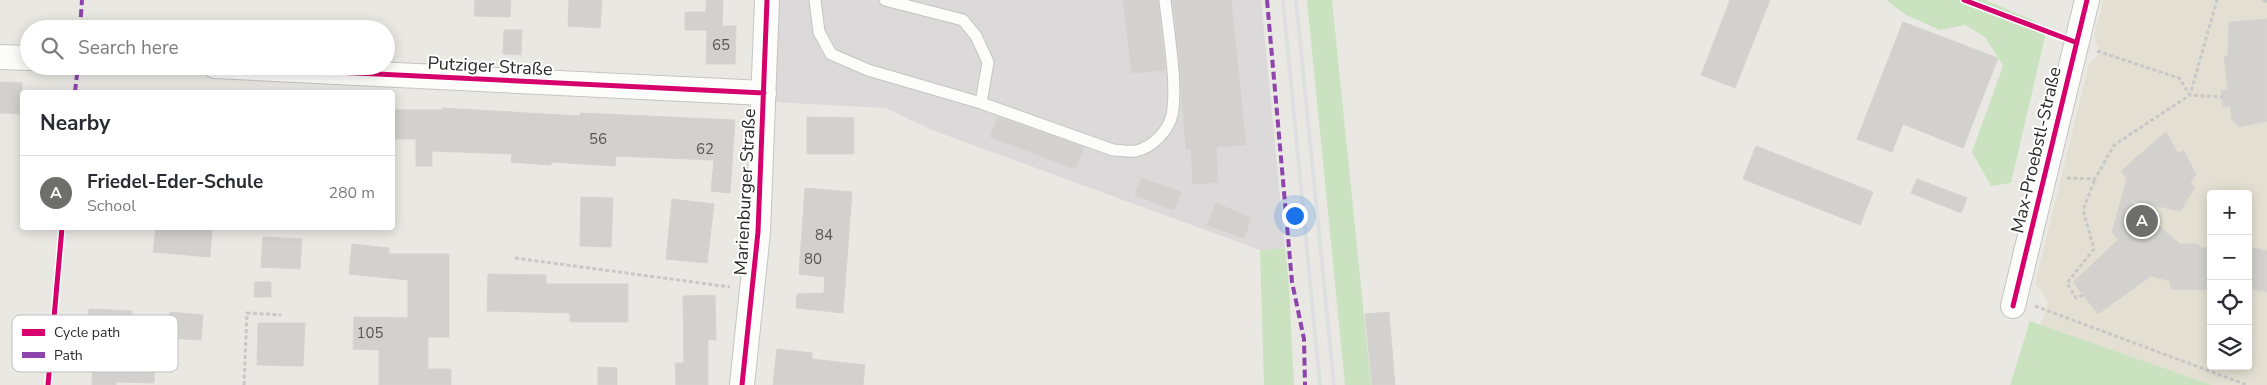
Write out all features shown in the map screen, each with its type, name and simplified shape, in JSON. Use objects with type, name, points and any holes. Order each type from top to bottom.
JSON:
[{"type":"street","name":"Marienburger Straße","points":[[742,385],[758,232],[766,0]]},
{"type":"street","name":"Max-Proebstl-Straße","points":[[2014,301],[2075,42],[2087,0]]},
{"type":"street","points":[[0,57],[20,58]]},
{"type":"street","name":"Putziger Straße","points":[[395,75],[764,93]]},
{"type":"lane","points":[[815,0],[819,32],[831,54],[868,70],[981,103],[1113,150],[1135,151],[1152,144],[1165,131],[1172,115],[1174,96],[1165,0]]},
{"type":"lane","points":[[885,0],[963,20],[976,36],[988,62],[981,103]]},
{"type":"path","points":[[2190,95],[2217,0]]},
{"type":"path","points":[[2262,0],[2267,2]]},
{"type":"path","points":[[2075,42],[2100,53],[2179,78],[2190,95]]},
{"type":"path","points":[[2083,295],[2076,298],[2067,283],[2094,249],[2083,210],[2095,179],[2114,145],[2190,95],[2222,97]]},
{"type":"path","points":[[2044,173],[2061,178],[2095,179]]},
{"type":"path","points":[[515,258],[752,290]]},
{"type":"path","points":[[2014,301],[2247,385]]},
{"type":"path","points":[[244,385],[247,313],[281,315]]},
{"type":"shaded area","points":[[757,0],[1261,0],[1285,248],[1260,250],[932,130],[886,108],[754,101]]},
{"type":"shaded area","points":[[2104,0],[2267,0],[2267,385],[2212,385],[2041,325],[2048,301],[2035,284],[2089,64],[2100,53],[2094,35]]},
{"type":"green space","points":[[1307,0],[1332,0],[1371,385],[1345,385]]},
{"type":"green space","points":[[1886,0],[1985,0],[2032,20],[2046,32],[2011,183],[1991,186],[1972,152],[2003,66],[1985,37],[1965,25],[1940,30],[1906,15]]},
{"type":"green space","points":[[1285,248],[1289,286],[1294,385],[1264,385],[1260,250]]},
{"type":"green space","points":[[2030,321],[2041,325],[2212,385],[2010,385]]},
{"type":"building","points":[[475,0],[511,0],[510,17],[474,16]]},
{"type":"building","points":[[569,0],[602,0],[600,28],[568,26]]},
{"type":"building","points":[[706,0],[723,0],[722,26],[736,26],[735,64],[706,64],[707,30],[685,30],[685,12],[706,12]]},
{"type":"building","points":[[1123,0],[1158,0],[1165,70],[1132,73]]},
{"type":"building","points":[[1173,0],[1231,0],[1246,145],[1216,147],[1218,182],[1193,184],[1191,149],[1186,149]]},
{"type":"building","points":[[1730,0],[1770,0],[1735,88],[1701,75]]},
{"type":"building","points":[[2267,19],[2267,121],[2239,127],[2232,120],[2230,106],[2223,107],[2221,90],[2228,90],[2224,58],[2228,54],[2229,22]]},
{"type":"building","points":[[1903,22],[1998,58],[1963,148],[1903,124],[1892,152],[1857,139]]},
{"type":"building","points":[[504,30],[522,30],[521,55],[503,54]]},
{"type":"building","points":[[0,82],[22,83],[22,90],[20,90],[20,114],[0,113]]},
{"type":"building","points":[[442,108],[580,116],[580,113],[735,120],[730,193],[711,191],[714,160],[616,156],[615,166],[551,162],[551,165],[511,162],[512,154],[432,151],[432,166],[416,166],[416,139],[395,139],[395,110],[442,110]]},
{"type":"building","points":[[807,117],[854,118],[854,154],[807,154]]},
{"type":"building","points":[[998,117],[1084,147],[1075,169],[990,137]]},
{"type":"building","points":[[2166,132],[2178,154],[2183,150],[2196,174],[2190,184],[2195,187],[2181,211],[2129,200],[2180,244],[2198,244],[2200,248],[2207,248],[2207,290],[2171,289],[2170,281],[2151,276],[2098,314],[2073,282],[2118,240],[2112,232],[2127,178],[2121,171]]},
{"type":"building","points":[[1756,146],[1873,192],[1860,225],[1743,179]]},
{"type":"building","points":[[1141,178],[1181,192],[1174,210],[1135,195]]},
{"type":"building","points":[[1917,179],[1967,198],[1961,213],[1911,193]]},
{"type":"building","points":[[805,188],[852,192],[843,313],[796,308],[797,294],[824,293],[825,277],[799,274]]},
{"type":"building","points":[[581,197],[613,198],[611,247],[580,246]]},
{"type":"building","points":[[672,199],[714,204],[707,263],[666,259]]},
{"type":"building","points":[[1216,203],[1251,218],[1244,238],[1207,225]]},
{"type":"building","points":[[156,230],[212,230],[210,257],[153,252]]},
{"type":"building","points":[[263,237],[302,239],[300,269],[261,267]]},
{"type":"building","points":[[352,244],[389,248],[388,254],[449,254],[449,337],[428,337],[428,369],[451,369],[451,385],[379,385],[379,350],[353,349],[354,317],[408,318],[408,280],[349,274]]},
{"type":"building","points":[[2252,248],[2267,251],[2267,292],[2252,289]]},
{"type":"building","points":[[488,274],[546,275],[546,284],[628,284],[628,322],[570,322],[570,313],[487,311]]},
{"type":"building","points":[[255,282],[271,282],[271,297],[254,297]]},
{"type":"building","points":[[715,295],[716,340],[708,340],[708,385],[676,385],[675,363],[684,363],[683,296]]},
{"type":"building","points":[[89,309],[132,311],[132,315],[89,315]]},
{"type":"building","points":[[170,312],[203,315],[201,340],[178,339],[178,315],[170,315]]},
{"type":"building","points":[[1389,312],[1395,385],[1372,385],[1365,314]]},
{"type":"building","points":[[258,323],[305,323],[303,366],[257,365]]},
{"type":"building","points":[[777,349],[812,353],[812,359],[865,365],[863,385],[773,385]]},
{"type":"building","points":[[598,367],[617,368],[617,385],[598,385]]},
{"type":"building","points":[[92,372],[155,372],[154,383],[116,382],[116,385],[92,385]]},
{"type":"railway","points":[[1283,0],[1320,385]]},
{"type":"railway","points":[[1296,0],[1334,385]]},
{"type":"marked path","points":[[81,20],[82,0]]},
{"type":"marked path","points":[[1267,0],[1292,282],[1304,339],[1305,385]]},
{"type":"marked path","points":[[75,90],[77,75]]},
{"type":"cycle path","points":[[742,385],[758,232],[767,0]]},
{"type":"cycle path","points":[[1964,0],[2075,42]]},
{"type":"cycle path","points":[[2013,306],[2087,0]]},
{"type":"cycle path","points":[[395,75],[764,93]]},
{"type":"cycle path","points":[[54,315],[62,230]]},
{"type":"cycle path","points":[[48,385],[49,372]]},
{"type":"place","name":"Friedel-Eder-Schule","points":[[2142,221]]}]
